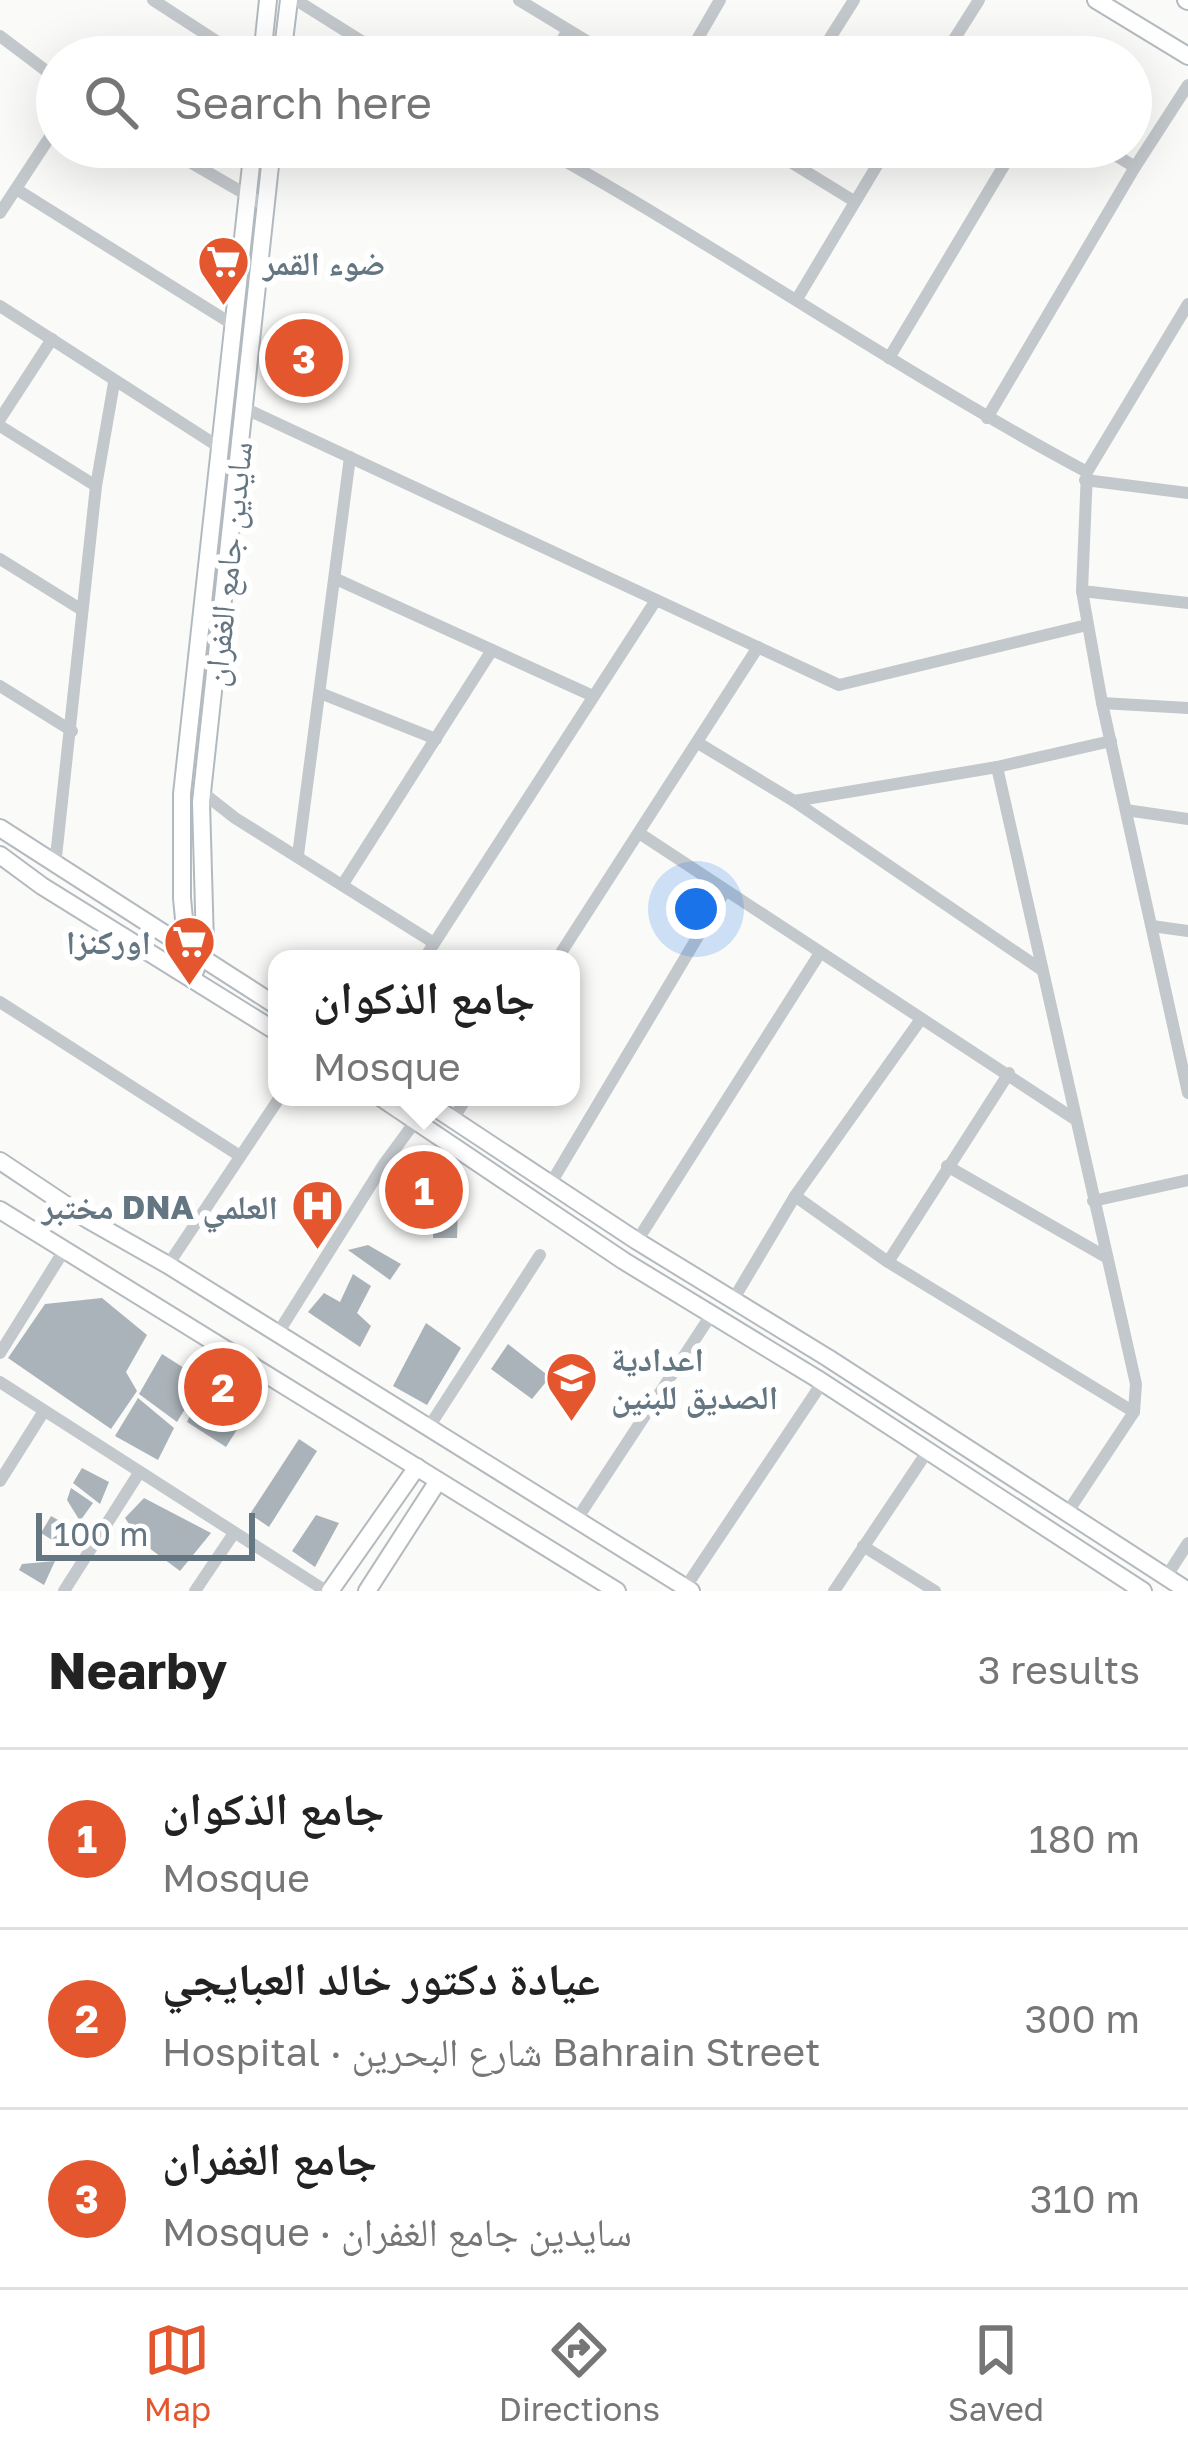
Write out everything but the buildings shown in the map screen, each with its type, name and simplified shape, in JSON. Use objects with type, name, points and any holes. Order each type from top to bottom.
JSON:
[{"type":"street","points":[[153,0],[209,36]]},
{"type":"street","points":[[264,36],[268,0]]},
{"type":"street","points":[[286,36],[292,0],[352,36]]},
{"type":"street","points":[[519,0],[578,36]]},
{"type":"street","points":[[699,36],[720,0]]},
{"type":"street","points":[[831,36],[854,0]]},
{"type":"street","points":[[959,36],[979,0]]},
{"type":"street","points":[[1096,0],[1188,56]]},
{"type":"street","points":[[564,36],[568,30]]},
{"type":"street","points":[[0,36],[36,63]]},
{"type":"street","points":[[1152,141],[1188,85]]},
{"type":"street","points":[[0,213],[36,158]]},
{"type":"street","points":[[200,168],[266,206]]},
{"type":"street","name":"سايدين جامع الغفران","points":[[194,955],[182,794],[251,168]]},
{"type":"street","name":"سايدين جامع الغفران","points":[[184,974],[205,935],[199,832],[202,792],[270,168]]},
{"type":"street","points":[[576,168],[1086,476],[1188,493]]},
{"type":"street","points":[[800,168],[854,201]]},
{"type":"street","points":[[797,299],[874,168]]},
{"type":"street","points":[[889,358],[1002,168]]},
{"type":"street","points":[[987,418],[1134,168]]},
{"type":"street","points":[[16,189],[232,324]]},
{"type":"street","points":[[1188,304],[1182,327],[1086,476],[1082,590],[1102,703],[1188,1093]]},
{"type":"street","points":[[0,306],[219,447]]},
{"type":"street","points":[[52,339],[0,422],[96,486]]},
{"type":"street","points":[[55,866],[96,486],[114,382]]},
{"type":"street","points":[[244,408],[839,685],[1088,625]]},
{"type":"street","points":[[298,855],[350,458]]},
{"type":"street","points":[[0,560],[82,610]]},
{"type":"street","points":[[336,579],[593,696]]},
{"type":"street","points":[[1082,590],[1188,603]]},
{"type":"street","points":[[430,950],[656,600]]},
{"type":"street","points":[[563,950],[758,647]]},
{"type":"street","points":[[343,884],[492,650]]},
{"type":"street","points":[[0,686],[72,731]]},
{"type":"street","points":[[320,693],[436,739]]},
{"type":"street","points":[[1102,703],[1188,708]]},
{"type":"street","points":[[794,801],[997,767],[1111,741]]},
{"type":"street","points":[[698,743],[794,801],[1043,971]]},
{"type":"street","points":[[997,767],[1136,1384],[1134,1412],[1067,1513]]},
{"type":"street","points":[[202,792],[235,818],[434,943]]},
{"type":"street","points":[[1126,810],[1188,819]]},
{"type":"street","points":[[0,828],[268,1000]]},
{"type":"street","points":[[639,833],[1074,1118]]},
{"type":"street","points":[[0,855],[268,1026]]},
{"type":"street","points":[[551,1183],[725,891]]},
{"type":"street","points":[[1152,926],[1188,932]]},
{"type":"street","points":[[637,1241],[820,953]]},
{"type":"street","points":[[0,1002],[240,1156]]},
{"type":"street","points":[[733,1300],[795,1196],[921,1019]]},
{"type":"street","points":[[888,1262],[1009,1073]]},
{"type":"street","points":[[168,1264],[274,1106]]},
{"type":"street","points":[[395,1106],[624,1262],[822,1382],[1144,1591]]},
{"type":"street","points":[[433,1106],[1188,1591]]},
{"type":"street","points":[[453,1119],[461,1106]]},
{"type":"street","points":[[278,1334],[417,1119]]},
{"type":"street","points":[[489,1167],[500,1149]]},
{"type":"street","points":[[0,1161],[88,1220],[168,1264],[688,1589],[822,1382]]},
{"type":"street","points":[[947,1166],[1106,1257]]},
{"type":"street","points":[[1093,1201],[1188,1180]]},
{"type":"street","points":[[795,1196],[888,1262],[1134,1412]]},
{"type":"street","points":[[0,1210],[617,1591]]},
{"type":"street","points":[[0,1353],[63,1252]]},
{"type":"street","points":[[429,1427],[540,1255]]},
{"type":"street","points":[[577,1519],[712,1315]]},
{"type":"street","points":[[0,1382],[328,1591],[417,1468]]},
{"type":"street","points":[[0,1481],[44,1411]]},
{"type":"street","points":[[834,1591],[927,1451]]},
{"type":"street","points":[[64,1591],[140,1473]]},
{"type":"street","points":[[367,1591],[438,1481]]},
{"type":"street","points":[[195,1591],[234,1533]]},
{"type":"street","points":[[1166,1577],[1188,1543]]},
{"type":"street","points":[[863,1546],[935,1591]]},
{"type":"place","name":"ضوء القمر","points":[[224,308]]},
{"type":"place","name":"جامع الغفران","points":[[304,358]]},
{"type":"place","name":"اوركنزا","points":[[190,987]]},
{"type":"place","name":"جامع الذكوان","points":[[424,1190]]},
{"type":"place","name":"مختبر DNA العلمي","points":[[317,1252]]},
{"type":"place","name":"عيادة دكتور خالد العبايجي","points":[[223,1387]]},
{"type":"place","name":"اعدادية الصديق للبنين","points":[[572,1423]]}]
